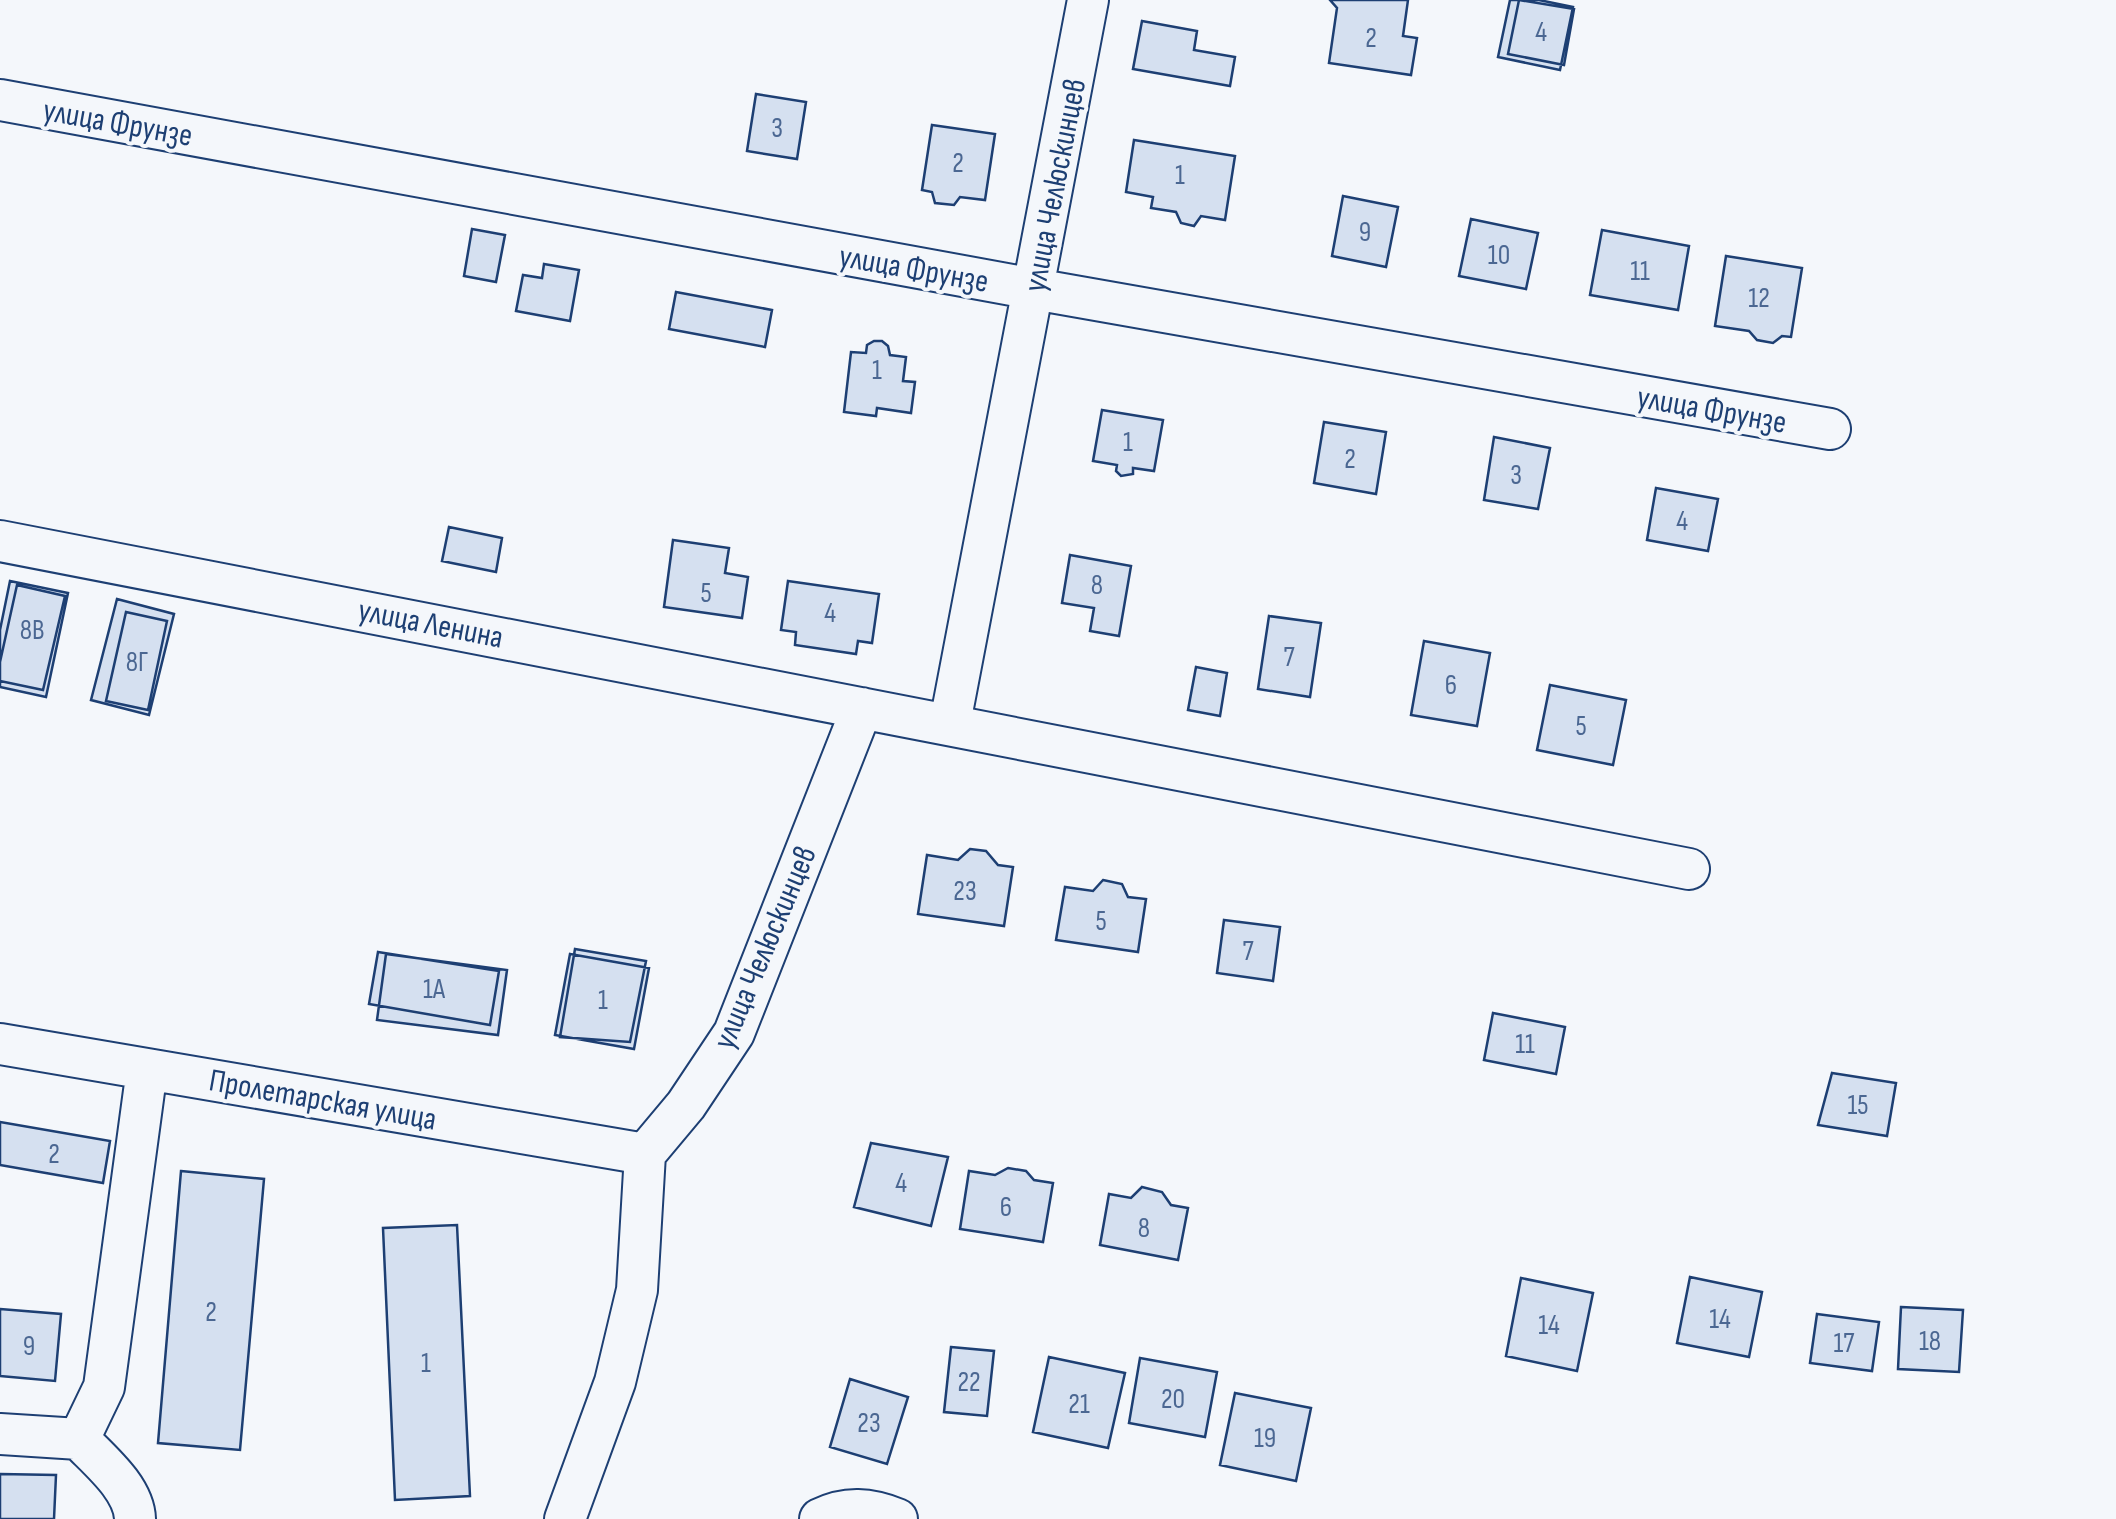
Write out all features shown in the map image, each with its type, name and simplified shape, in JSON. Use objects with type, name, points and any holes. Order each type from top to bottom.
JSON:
[{"type":"street","name":"улица Челюскинцев","points":[[950,723],[1088,0]]},
{"type":"street","name":"улица Фрунзе","points":[[0,100],[1034,290],[1830,429]]},
{"type":"street","name":"улица Ленина","points":[[0,540],[1689,869]]},
{"type":"street","name":"улица Челюскинцев","points":[[645,1154],[686,1106],[734,1033],[862,708]]},
{"type":"street","name":"Пролетарская улица","points":[[0,1044],[645,1154]]},
{"type":"street","points":[[79,1439],[104,1387],[147,1069]]},
{"type":"street","points":[[565,1519],[615,1382],[637,1290],[645,1154]]},
{"type":"street","points":[[0,1434],[79,1439],[111,1472],[135,1508],[135,1519]]},
{"type":"street","points":[[820,1519],[841,1509],[880,1512],[897,1519]]},
{"type":"building","points":[[1330,0],[1408,0],[1403,36],[1417,38],[1411,75],[1329,63],[1337,8]]},
{"type":"building","points":[[1510,0],[1539,0],[1573,7],[1560,70],[1498,57]]},
{"type":"building","points":[[1519,0],[1574,9],[1564,65],[1508,54]]},
{"type":"building","points":[[1142,21],[1197,31],[1194,50],[1235,57],[1230,86],[1133,69]]},
{"type":"building","points":[[756,94],[806,102],[797,159],[747,151]]},
{"type":"building","points":[[932,125],[995,134],[985,200],[960,197],[954,205],[935,203],[932,192],[922,190]]},
{"type":"building","points":[[1134,140],[1235,156],[1225,220],[1201,216],[1194,226],[1181,223],[1176,212],[1151,208],[1153,197],[1126,192]]},
{"type":"building","points":[[1343,196],[1398,207],[1386,267],[1332,256]]},
{"type":"building","points":[[1471,219],[1538,233],[1526,289],[1459,276]]},
{"type":"building","points":[[472,229],[505,235],[496,282],[464,276]]},
{"type":"building","points":[[1602,230],[1689,246],[1678,310],[1590,295]]},
{"type":"building","points":[[1726,256],[1802,268],[1791,337],[1782,336],[1773,343],[1757,340],[1749,331],[1715,326]]},
{"type":"building","points":[[544,264],[579,270],[570,321],[516,311],[523,275],[542,278]]},
{"type":"building","points":[[676,292],[772,310],[765,347],[669,329]]},
{"type":"building","points":[[874,341],[888,346],[890,355],[906,357],[903,381],[915,382],[911,413],[877,408],[876,416],[844,412],[851,352],[866,353],[867,345]]},
{"type":"building","points":[[1102,410],[1163,420],[1154,471],[1133,468],[1133,474],[1121,476],[1117,465],[1093,461]]},
{"type":"building","points":[[1324,422],[1386,432],[1376,494],[1314,483]]},
{"type":"building","points":[[1494,437],[1550,448],[1538,509],[1484,500]]},
{"type":"building","points":[[1656,488],[1718,499],[1708,551],[1647,540]]},
{"type":"building","points":[[449,527],[502,538],[496,572],[442,561]]},
{"type":"building","points":[[673,540],[729,548],[725,573],[748,577],[742,618],[664,607]]},
{"type":"building","points":[[1070,555],[1131,566],[1119,636],[1090,631],[1094,608],[1062,603]]},
{"type":"building","points":[[10,581],[68,593],[46,697],[0,687],[0,630]]},
{"type":"building","points":[[788,581],[879,594],[872,643],[858,641],[856,654],[795,645],[796,632],[781,630]]},
{"type":"building","points":[[17,585],[65,596],[43,690],[0,681],[0,662]]},
{"type":"building","points":[[117,599],[174,614],[149,715],[91,700]]},
{"type":"building","points":[[126,612],[167,621],[148,710],[106,701]]},
{"type":"building","points":[[1269,616],[1321,623],[1310,697],[1258,689]]},
{"type":"building","points":[[1424,641],[1490,653],[1477,726],[1411,715]]},
{"type":"building","points":[[1196,667],[1227,673],[1220,716],[1188,710]]},
{"type":"building","points":[[1550,685],[1626,700],[1613,765],[1537,750]]},
{"type":"building","points":[[970,849],[986,851],[998,865],[1013,867],[1004,926],[918,914],[927,855],[958,860]]},
{"type":"building","points":[[1103,880],[1122,884],[1128,897],[1146,899],[1138,952],[1056,940],[1065,887],[1093,891]]},
{"type":"building","points":[[1224,920],[1280,927],[1273,981],[1217,973]]},
{"type":"building","points":[[575,949],[646,961],[630,1042],[560,1037]]},
{"type":"building","points":[[378,952],[499,971],[490,1025],[369,1004]]},
{"type":"building","points":[[386,954],[507,970],[498,1035],[377,1020]]},
{"type":"building","points":[[570,954],[649,968],[634,1049],[555,1035]]},
{"type":"building","points":[[1493,1013],[1565,1027],[1556,1074],[1484,1060]]},
{"type":"building","points":[[1832,1073],[1896,1083],[1887,1136],[1818,1125]]},
{"type":"building","points":[[0,1122],[110,1141],[103,1183],[0,1165]]},
{"type":"building","points":[[871,1143],[948,1157],[931,1226],[854,1207]]},
{"type":"building","points":[[1008,1168],[1026,1171],[1034,1180],[1053,1183],[1043,1242],[960,1229],[969,1171],[995,1175]]},
{"type":"building","points":[[181,1171],[264,1179],[240,1450],[158,1443]]},
{"type":"building","points":[[1142,1187],[1162,1192],[1171,1205],[1188,1208],[1178,1260],[1100,1245],[1109,1194],[1131,1198]]},
{"type":"building","points":[[457,1225],[470,1496],[395,1500],[383,1228]]},
{"type":"building","points":[[1690,1277],[1762,1292],[1749,1357],[1677,1343]]},
{"type":"building","points":[[1521,1278],[1593,1293],[1577,1371],[1506,1356]]},
{"type":"building","points":[[1901,1307],[1963,1310],[1959,1372],[1898,1369]]},
{"type":"building","points":[[0,1309],[61,1314],[55,1381],[0,1376]]},
{"type":"building","points":[[1817,1314],[1879,1322],[1872,1371],[1810,1363]]},
{"type":"building","points":[[951,1347],[994,1351],[987,1416],[944,1412]]},
{"type":"building","points":[[1049,1357],[1125,1373],[1108,1448],[1033,1432]]},
{"type":"building","points":[[1140,1358],[1217,1372],[1205,1437],[1129,1423]]},
{"type":"building","points":[[850,1379],[908,1397],[887,1464],[830,1447]]},
{"type":"building","points":[[1235,1393],[1311,1408],[1296,1481],[1220,1465]]},
{"type":"building","points":[[0,1474],[56,1475],[54,1519],[0,1519]]}]
